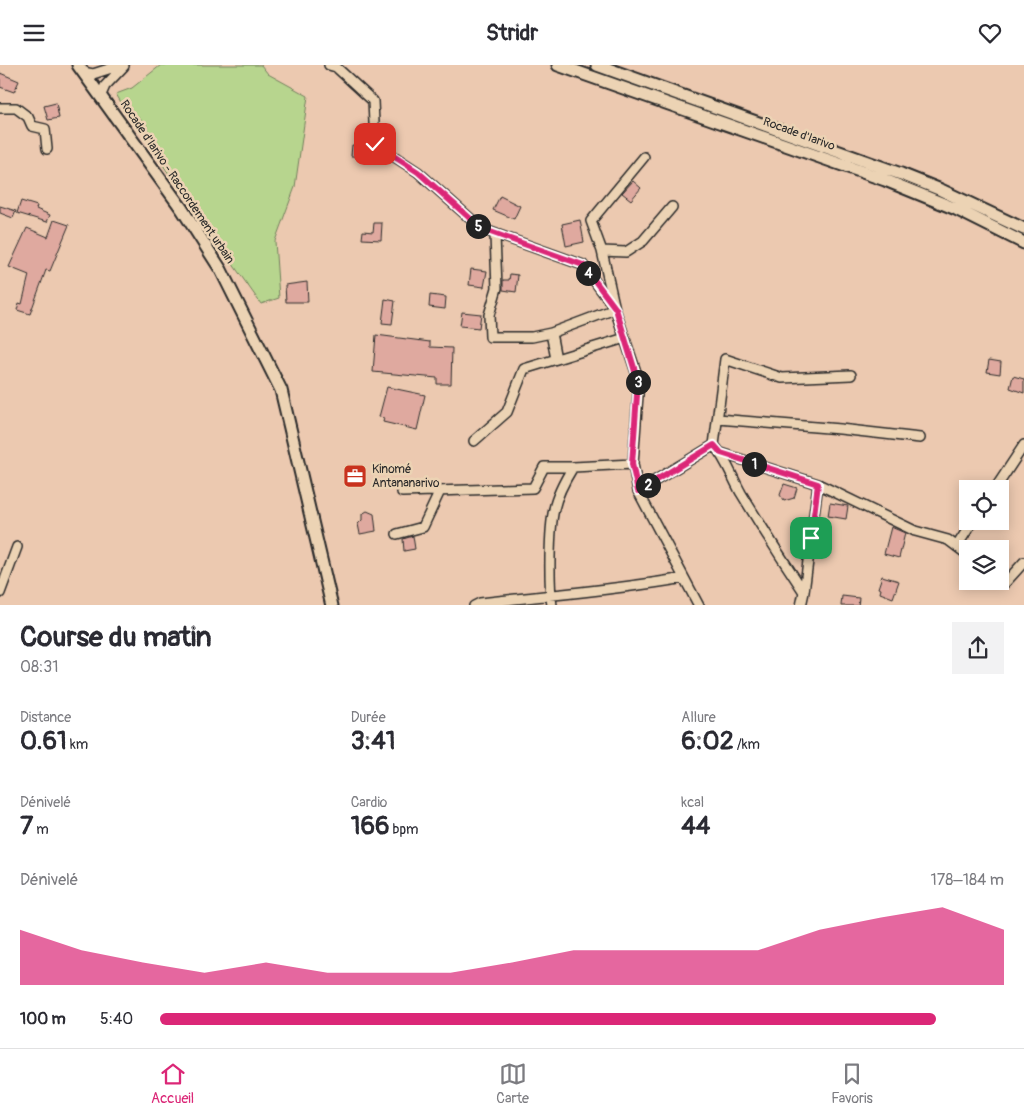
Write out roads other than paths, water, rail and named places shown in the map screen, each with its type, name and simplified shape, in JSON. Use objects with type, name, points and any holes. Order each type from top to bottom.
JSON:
[{"type":"main road","name":"Rocade d'Iarivo","points":[[558,65],[885,179],[956,209],[1024,243]]},
{"type":"main road","name":"Rocade d'Iarivo","points":[[597,65],[901,174],[941,190],[1024,229]]},
{"type":"main road","name":"Rocade d'Iarivo - Raccordement urbain","points":[[80,68],[102,95],[182,209],[221,270],[281,390],[332,605]]},
{"type":"street","points":[[80,68],[93,74],[123,65]]},
{"type":"street","points":[[102,95],[105,87],[123,65]]},
{"type":"street","points":[[329,65],[336,67],[373,101],[375,144],[418,172],[482,229],[583,265],[616,309]]},
{"type":"street","points":[[0,107],[16,108],[28,117],[32,126],[45,129],[47,149]]},
{"type":"street","points":[[644,157],[590,221],[602,251],[624,338],[638,381],[632,464],[638,491],[699,605]]},
{"type":"street","points":[[602,251],[626,253],[643,241],[672,207]]},
{"type":"street","points":[[496,235],[497,288],[489,315],[490,337],[532,337],[551,333],[616,309]]},
{"type":"street","points":[[551,333],[556,359]]},
{"type":"street","points":[[474,441],[507,413],[524,369],[624,338]]},
{"type":"street","points":[[804,591],[740,490],[721,453],[714,445],[725,359],[782,378],[851,375]]},
{"type":"street","points":[[718,419],[920,438]]},
{"type":"street","points":[[638,491],[714,445]]},
{"type":"street","points":[[1001,480],[1024,445]]},
{"type":"street","points":[[721,453],[818,484],[915,531],[948,540],[957,547],[968,530]]},
{"type":"street","points":[[402,492],[533,488],[544,467],[632,464]]},
{"type":"street","points":[[552,605],[553,510],[564,481],[573,467]]},
{"type":"street","points":[[801,605],[818,484]]},
{"type":"street","points":[[397,534],[422,527],[440,491]]},
{"type":"street","points":[[0,593],[17,547]]},
{"type":"street","points":[[1009,580],[1024,562]]},
{"type":"street","points":[[474,605],[639,586],[684,578]]},
{"type":"place","name":"Kinomé Antananarivo","points":[[355,476]]}]
